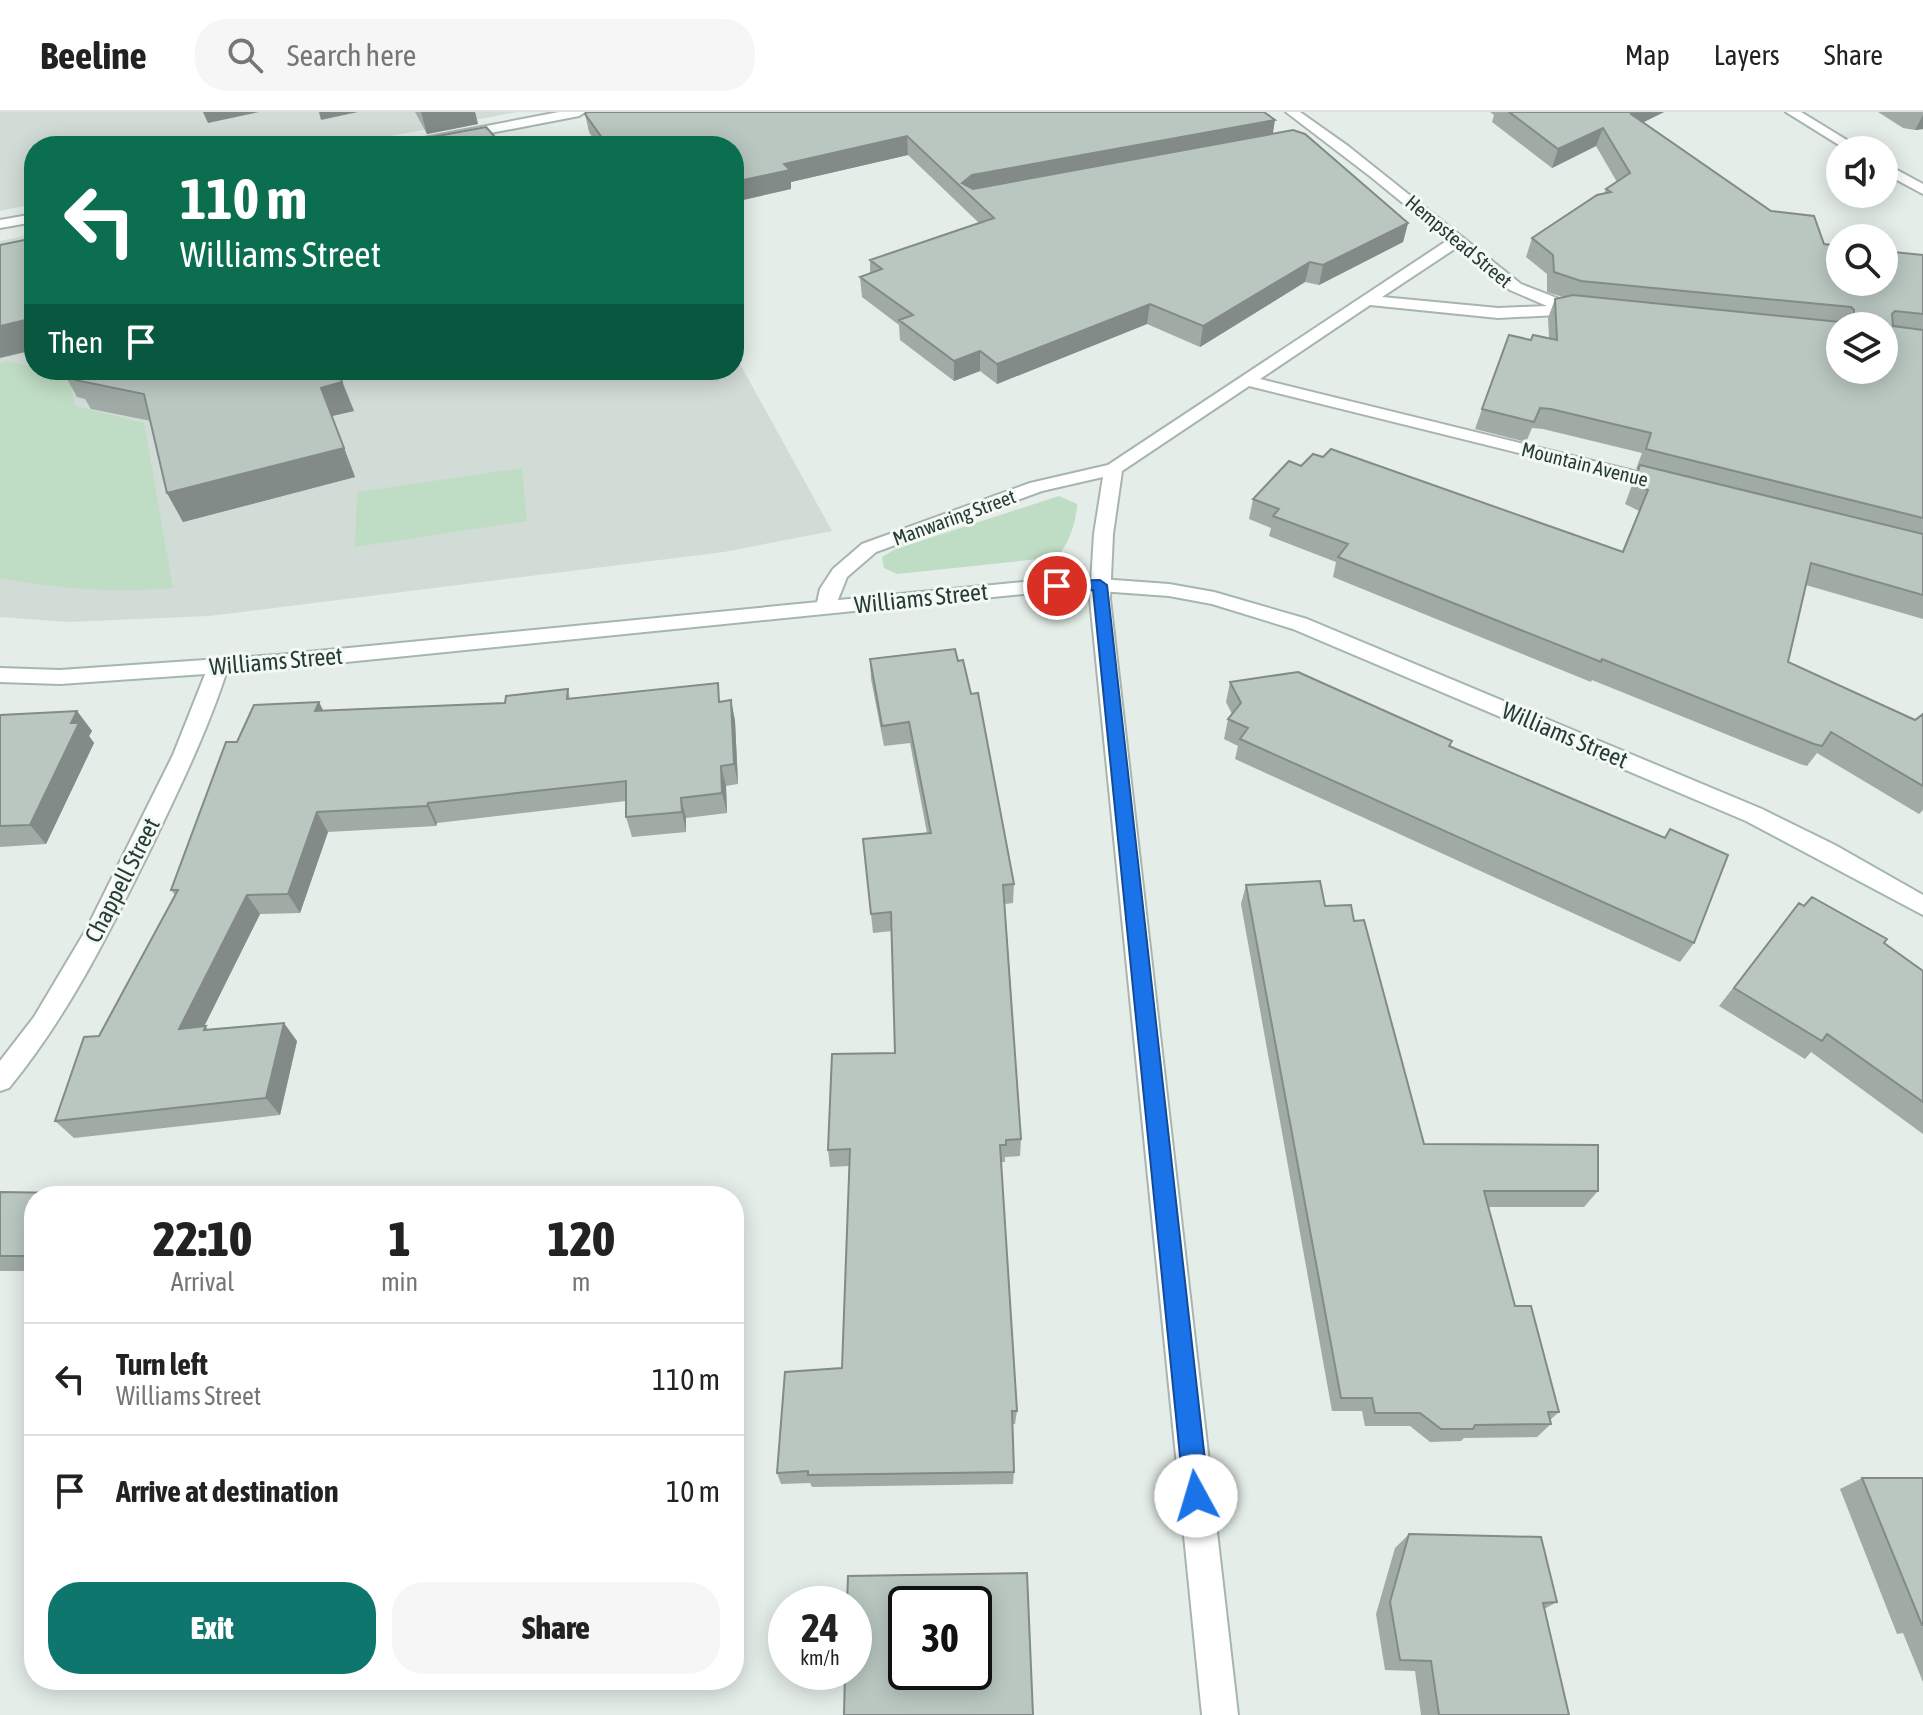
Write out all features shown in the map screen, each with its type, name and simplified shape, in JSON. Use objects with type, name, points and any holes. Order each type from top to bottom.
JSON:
[{"type":"street","points":[[455,136],[579,112]]},
{"type":"street","name":"Hempstead Street","points":[[1292,112],[1318,137],[1369,167],[1513,288],[1531,297],[1572,308],[1594,310]]},
{"type":"street","points":[[1792,112],[1832,136]]},
{"type":"street","points":[[1898,175],[1923,190]]},
{"type":"street","points":[[0,224],[24,220]]},
{"type":"street","name":"Manwaring Street","points":[[826,607],[830,589],[840,573],[869,548],[1036,487],[1114,469],[1456,241]]},
{"type":"street","points":[[1367,300],[1498,313],[1572,308]]},
{"type":"street","name":"Mountain Avenue","points":[[1247,381],[1688,490]]},
{"type":"street","points":[[1114,469],[1104,509],[1100,585],[1220,1715]]},
{"type":"street","name":"Williams Street","points":[[0,675],[60,677],[218,667],[1034,587],[1100,585],[1169,590],[1214,598],[1300,624],[1754,815],[1827,851],[1923,906]]},
{"type":"street","name":"Chappell Street","points":[[0,1080],[32,1045],[100,929],[204,714],[218,667]]},
{"type":"shaded area","points":[[0,112],[517,112],[391,136],[24,136],[24,206],[0,211]]},
{"type":"shaded area","points":[[24,236],[24,380],[744,380],[744,371],[832,531],[724,552],[209,616],[68,622],[0,617],[0,241]]},
{"type":"green space","points":[[8,361],[24,365],[24,380],[70,380],[75,406],[144,423],[173,588],[86,589],[0,578],[0,363]]},
{"type":"green space","points":[[522,468],[527,521],[355,547],[357,492]]},
{"type":"green space","points":[[1059,496],[1077,504],[1071,532],[1057,557],[897,574],[884,568],[882,557],[896,549]]},
{"type":"building","points":[[1264,112],[1275,120],[972,175],[962,183],[973,189],[1293,130],[1305,134],[1408,223],[1323,265],[1310,262],[1203,326],[1150,304],[997,364],[980,351],[954,361],[899,320],[913,315],[860,277],[882,269],[870,260],[994,218],[907,136],[784,164],[790,170],[744,180],[744,136],[601,136],[585,114]]},
{"type":"building","points":[[1509,112],[1634,112],[1631,114],[1771,211],[1814,216],[1826,244],[1826,296],[1898,296],[1898,252],[1923,255],[1923,314],[1854,312],[1851,307],[1581,281],[1554,272],[1553,255],[1532,238],[1597,195],[1611,192],[1606,189],[1630,173],[1603,128],[1558,149]]},
{"type":"building","points":[[486,127],[494,136],[437,136]]},
{"type":"building","points":[[24,240],[24,320],[0,326],[0,245]]},
{"type":"building","points":[[1573,295],[1826,321],[1826,384],[1898,384],[1898,327],[1923,330],[1923,518],[1646,449],[1651,433],[1551,409],[1540,408],[1534,422],[1482,409],[1509,335],[1531,340],[1533,335],[1557,340],[1555,299]]},
{"type":"building","points":[[75,380],[341,380],[321,388],[344,448],[167,493],[144,394]]},
{"type":"building","points":[[1331,449],[1623,552],[1648,490],[1634,484],[1640,465],[1923,534],[1923,595],[1811,563],[1788,662],[1915,720],[1923,714],[1923,786],[1831,732],[1822,746],[1814,744],[1338,557],[1348,544],[1273,516],[1279,509],[1253,499],[1289,461],[1301,466],[1313,454],[1323,457]]},
{"type":"building","points":[[955,649],[958,661],[963,660],[971,694],[978,693],[1014,884],[1003,885],[1021,1139],[1006,1140],[1006,1145],[1000,1145],[1017,1411],[1012,1411],[1014,1472],[777,1473],[785,1372],[842,1368],[850,1149],[828,1150],[832,1054],[895,1053],[891,912],[871,914],[863,839],[931,833],[909,722],[882,726],[870,659]]},
{"type":"building","points":[[1298,672],[1452,741],[1449,746],[1561,794],[1665,838],[1670,829],[1728,855],[1694,943],[1240,739],[1248,728],[1228,719],[1241,703],[1230,682]]},
{"type":"building","points":[[718,683],[719,702],[731,700],[734,764],[721,766],[722,793],[681,798],[682,812],[626,817],[626,781],[428,803],[427,806],[317,812],[288,894],[247,895],[179,1029],[206,1026],[204,1030],[284,1023],[266,1098],[55,1121],[84,1037],[99,1036],[178,890],[171,890],[226,742],[237,742],[254,705],[319,702],[315,711],[505,703],[506,696],[568,689],[567,699]]},
{"type":"building","points":[[77,711],[71,723],[79,723],[30,825],[0,826],[0,715]]},
{"type":"building","points":[[1320,881],[1325,906],[1351,905],[1354,921],[1364,920],[1424,1144],[1598,1145],[1598,1191],[1484,1191],[1515,1306],[1531,1306],[1559,1412],[1548,1412],[1551,1424],[1475,1425],[1473,1429],[1441,1429],[1420,1413],[1375,1413],[1372,1398],[1341,1398],[1246,885]]},
{"type":"building","points":[[1812,897],[1887,939],[1884,943],[1923,971],[1923,1102],[1827,1034],[1822,1041],[1734,988],[1799,903],[1804,906]]},
{"type":"building","points":[[0,1192],[24,1192],[24,1256],[0,1256]]},
{"type":"building","points":[[1862,1478],[1923,1478],[1923,1625],[1922,1625]]},
{"type":"building","points":[[1409,1534],[1541,1537],[1557,1602],[1543,1603],[1569,1715],[1439,1715],[1431,1661],[1400,1660],[1390,1602]]},
{"type":"building","points":[[1027,1573],[1033,1715],[844,1715],[845,1690],[872,1690],[872,1586],[848,1586],[848,1576]]},
{"type":"route","points":[[1057,586],[1100,585],[1196,1496]]}]
